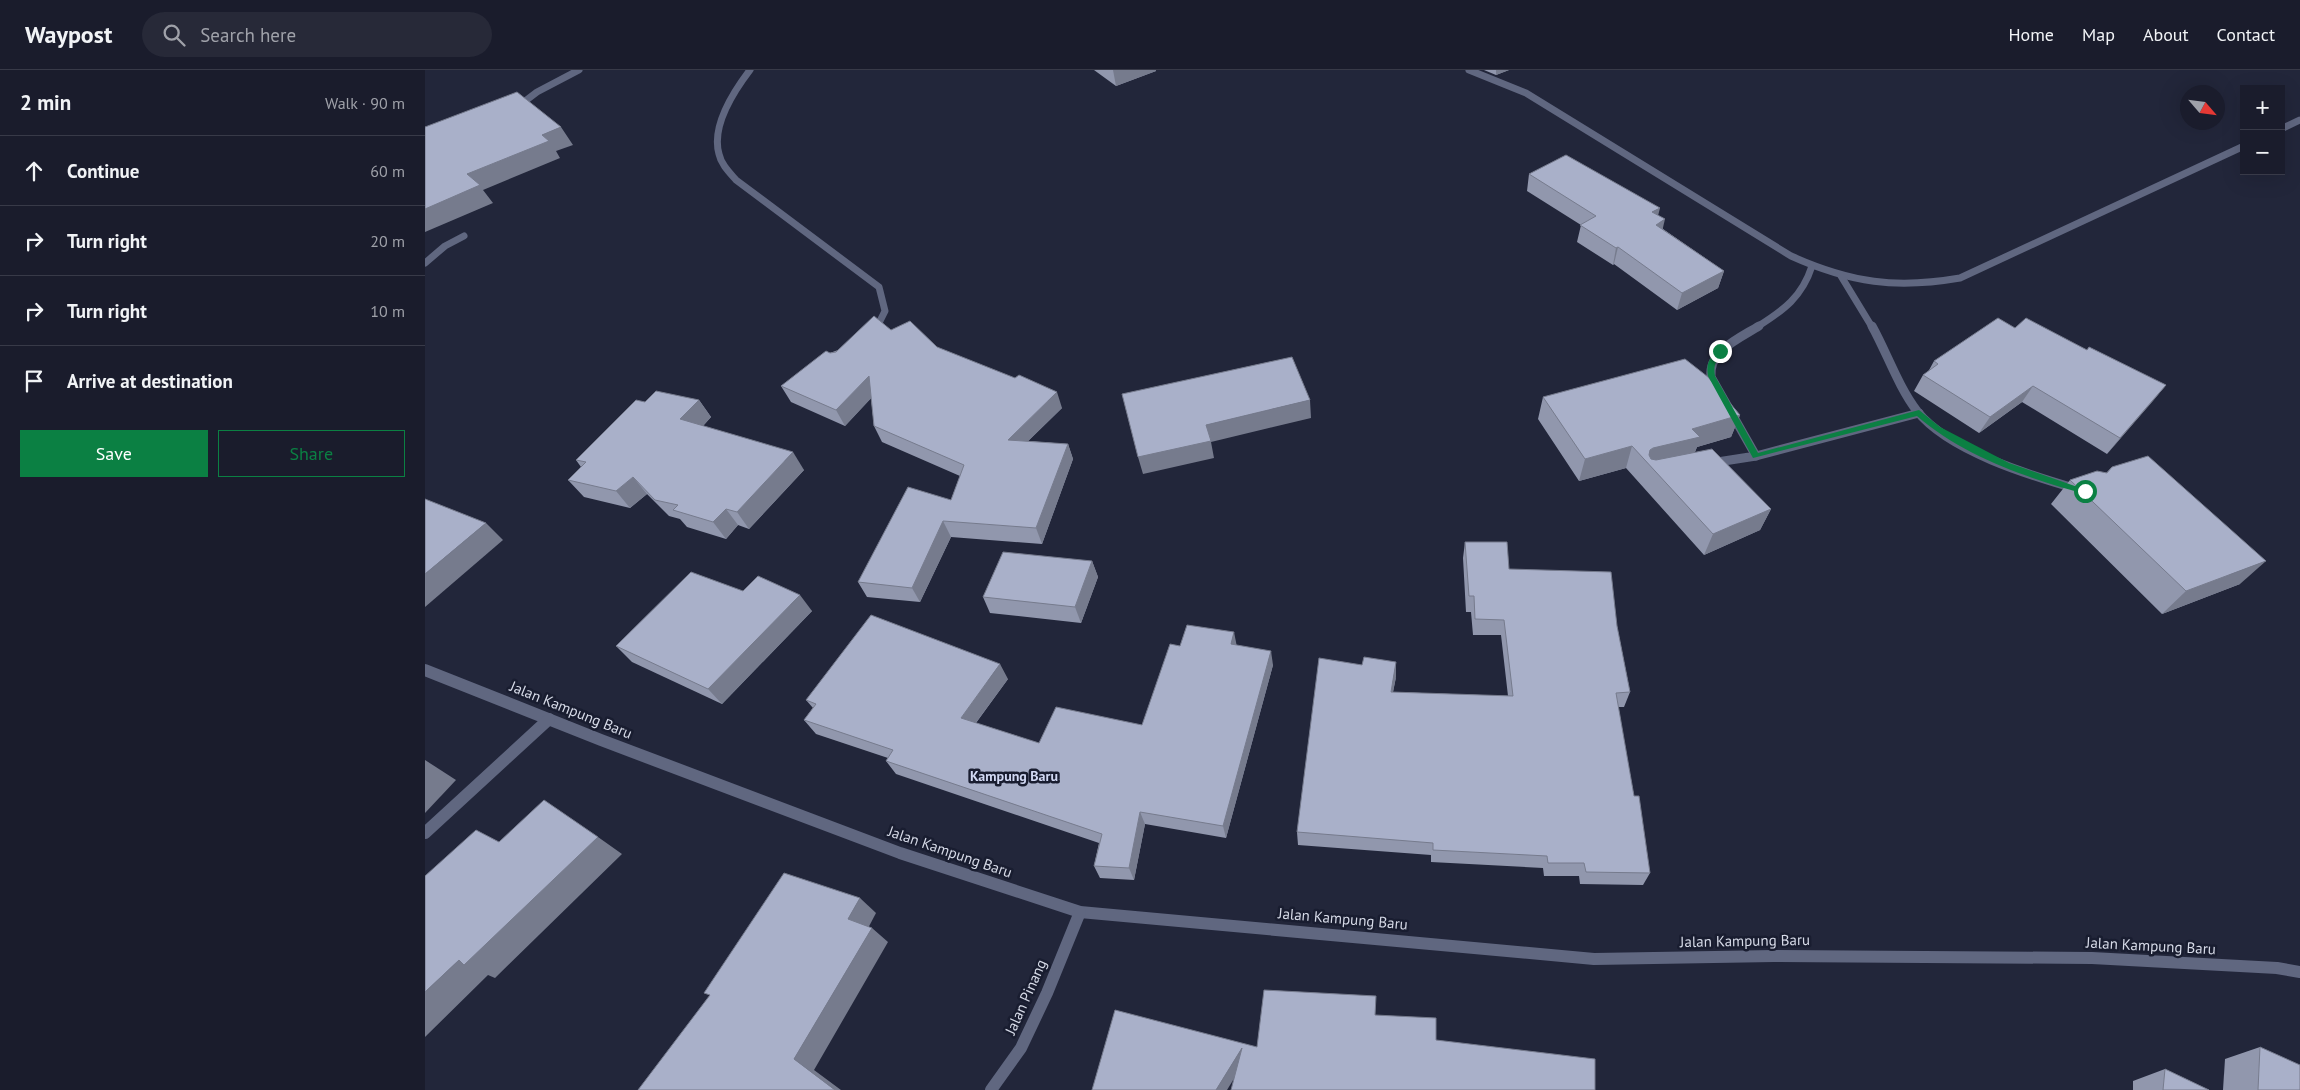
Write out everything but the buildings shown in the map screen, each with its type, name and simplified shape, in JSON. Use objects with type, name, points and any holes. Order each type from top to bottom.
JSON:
[{"type":"street","points":[[517,108],[537,92],[579,70]]},
{"type":"street","points":[[750,70],[725,112],[717,137],[718,152],[725,168],[736,180],[879,287],[887,305],[884,320],[868,337]]},
{"type":"street","points":[[1469,70],[1526,93],[1791,256],[1841,276],[1874,284],[1905,285],[1960,278],[2240,148]]},
{"type":"street","points":[[2285,126],[2300,120]]},
{"type":"street","points":[[425,263],[445,246],[464,236]]},
{"type":"street","points":[[1756,456],[1711,376],[1710,367],[1713,359],[1720,351],[1783,308],[1799,294],[1806,284],[1812,266]]},
{"type":"street","points":[[1841,276],[1884,348],[1908,398],[1919,413],[1937,429],[2006,465],[2044,480],[2085,491]]},
{"type":"street","points":[[1702,464],[1756,456],[1919,413]]},
{"type":"street","name":"Jalan Kampung Baru","points":[[425,670],[610,744],[900,853],[1080,912],[1593,959],[1774,956],[2093,958],[2277,968],[2300,972]]},
{"type":"street","points":[[425,833],[549,719]]},
{"type":"street","name":"Jalan Pinang","points":[[991,1090],[1021,1048],[1047,993],[1080,912]]},
{"type":"district","name":"Kampung Baru","points":[[1014,776]]},
{"type":"route","points":[[1720,351],[1713,359],[1710,367],[1711,376],[1739,424],[1743,437],[1756,456],[1919,413],[1937,429],[2006,465],[2044,480],[2085,491]]}]
